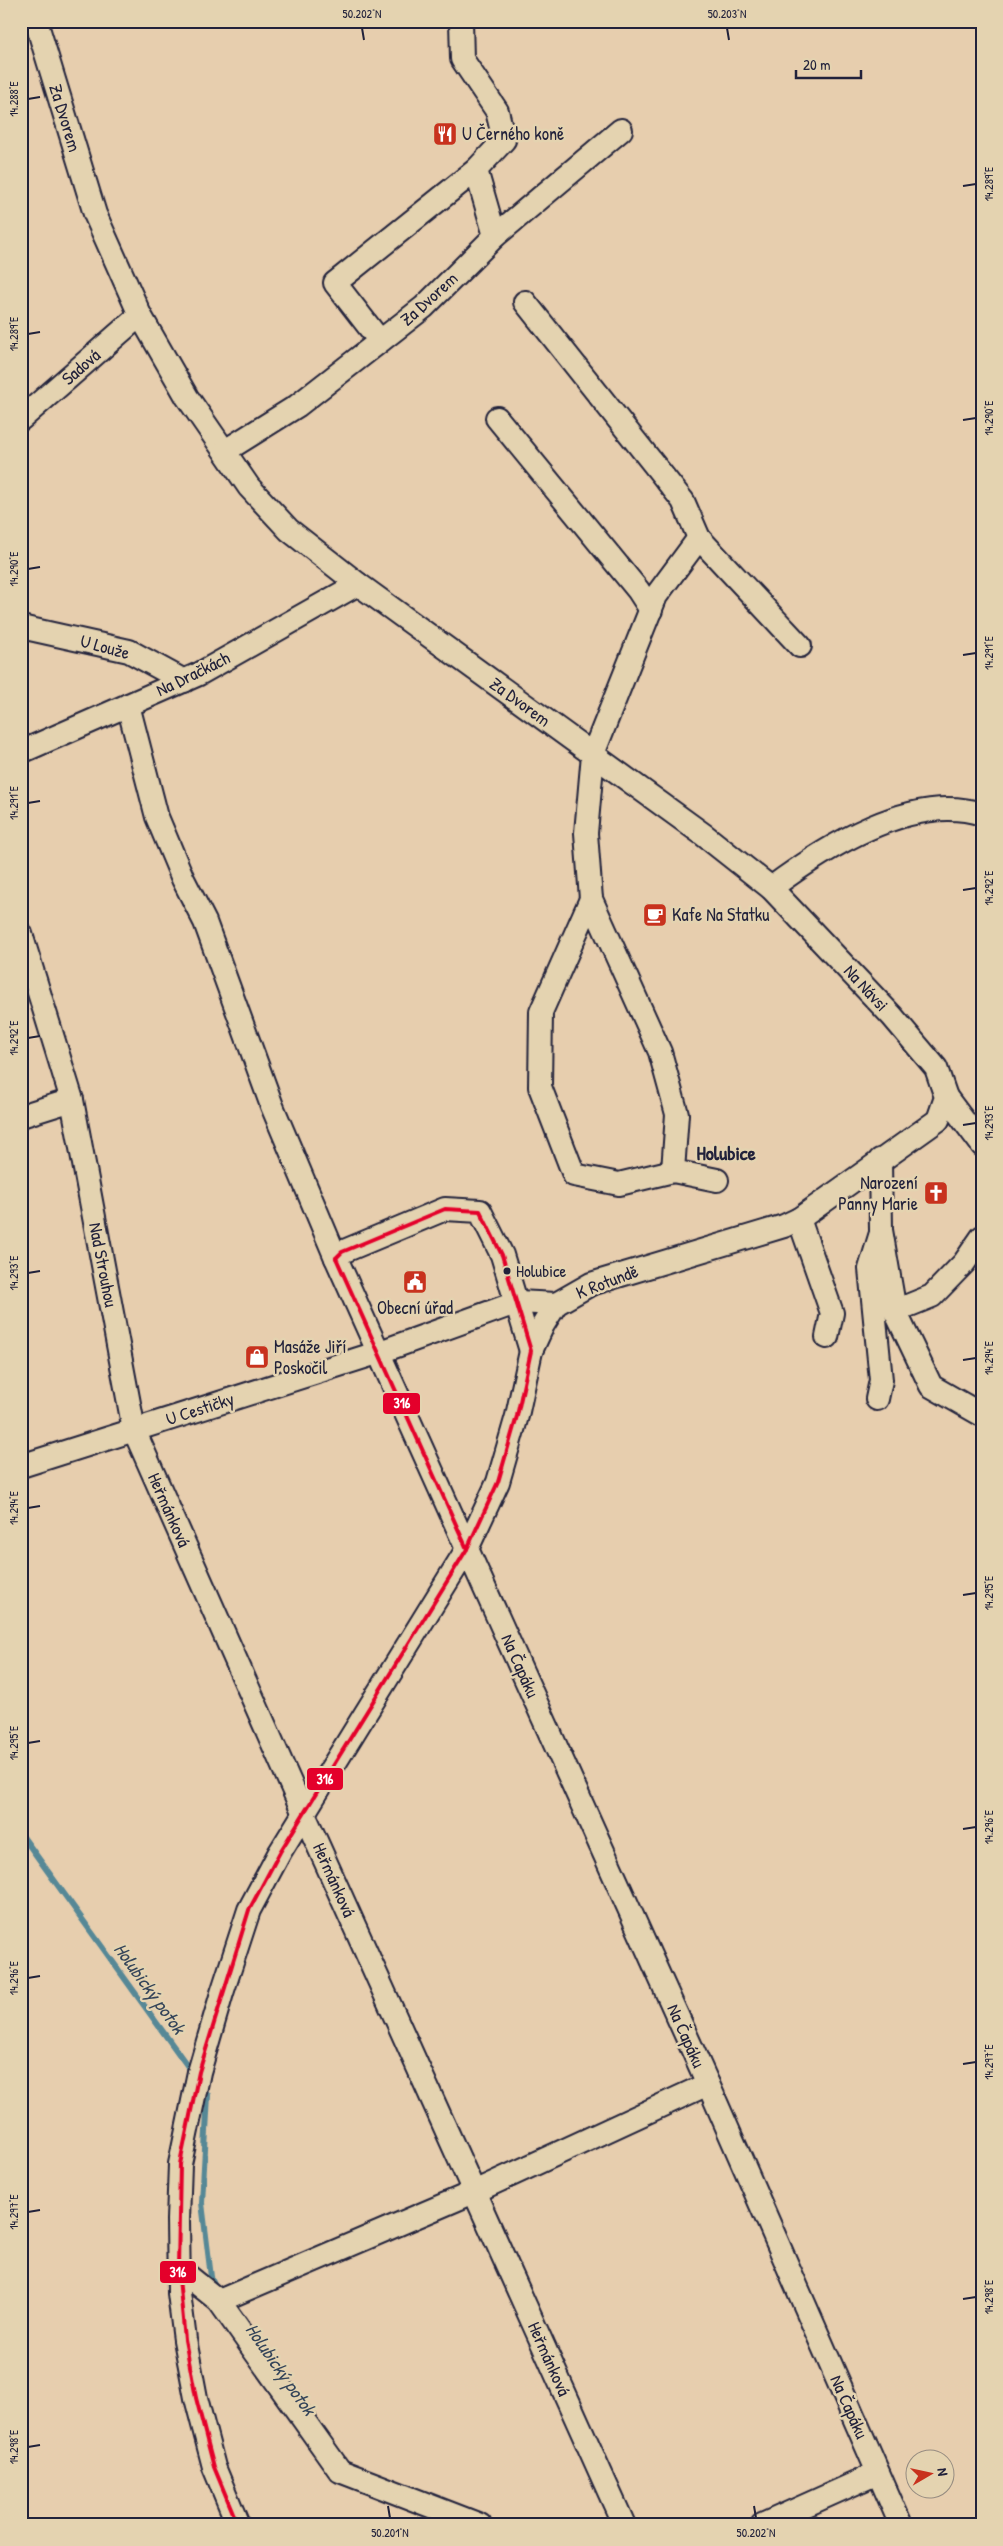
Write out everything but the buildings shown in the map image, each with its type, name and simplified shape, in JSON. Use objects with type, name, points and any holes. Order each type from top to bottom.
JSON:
[{"type":"street","name":"Za Dvorem","points":[[36,21],[95,214],[140,315],[187,397],[249,487],[289,530],[358,584],[704,835],[772,888]]},
{"type":"street","points":[[380,341],[335,283],[476,170],[504,140],[497,110],[462,59],[461,21]]},
{"type":"street","name":"Za Dvorem","points":[[225,452],[297,406],[424,307],[494,236],[621,130]]},
{"type":"street","points":[[476,170],[494,236]]},
{"type":"street","points":[[525,302],[683,501],[698,538],[800,646]]},
{"type":"street","name":"Sadová","points":[[21,419],[140,315]]},
{"type":"street","points":[[497,418],[638,590],[651,610]]},
{"type":"street","points":[[673,1171],[677,1114],[660,1052],[592,899],[586,833],[593,754],[656,596],[698,538]]},
{"type":"street","name":"Na Dračkách","points":[[21,752],[184,681],[358,584]]},
{"type":"street","name":"U Louže","points":[[21,627],[129,651],[184,681]]},
{"type":"street","name":"Na Čapáku","points":[[128,705],[157,817],[183,879],[206,922],[272,1106],[336,1258],[380,1352],[708,2084],[900,2525]]},
{"type":"street","points":[[772,888],[798,868],[837,844],[878,825],[925,811],[956,808],[982,814]]},
{"type":"street","name":"Na Návsi","points":[[772,888],[892,1016],[936,1068],[946,1097],[982,1145]]},
{"type":"street","points":[[592,899],[541,1012],[540,1087],[574,1176],[619,1184],[673,1171],[717,1180]]},
{"type":"street","name":"Nad Strouhou","points":[[21,934],[72,1100],[134,1430]]},
{"type":"street","points":[[827,1337],[832,1313],[800,1219],[938,1120],[946,1097],[982,1122]]},
{"type":"street","points":[[21,1116],[72,1100]]},
{"type":"street","points":[[880,1160],[881,1230],[895,1311],[931,1386],[982,1415]]},
{"type":"street","points":[[336,1258],[342,1252],[446,1208],[480,1211],[502,1254],[518,1302],[531,1351]]},
{"type":"street","name":"K Rotundě","points":[[238,2525],[214,2467],[196,2398],[185,2340],[178,2268],[180,2164],[199,2072],[249,1910],[280,1852],[467,1549],[498,1482],[518,1416],[531,1351],[543,1325],[556,1304],[591,1284],[784,1226],[800,1219]]},
{"type":"street","points":[[877,1399],[881,1380],[870,1269],[881,1230]]},
{"type":"street","points":[[895,1311],[932,1296],[964,1263],[982,1237]]},
{"type":"street","points":[[518,1302],[556,1304]]},
{"type":"street","name":"U Cestičky","points":[[21,1466],[380,1352],[518,1302]]},
{"type":"street","name":"Heřmánková","points":[[134,1430],[304,1814],[624,2525]]},
{"type":"street","points":[[219,2301],[474,2192],[708,2084]]},
{"type":"street","points":[[178,2268],[219,2301],[340,2471],[480,2525]]},
{"type":"street","points":[[762,2525],[878,2473]]},
{"type":"waterway","name":"Holubický potok","points":[[21,1834],[194,2075]]},
{"type":"waterway","name":"Holubický potok","points":[[202,2087],[208,2095],[202,2203],[211,2277],[216,2288]]},
{"type":"transit line","name":"316","points":[[238,2525],[214,2467],[196,2398],[185,2340],[178,2268],[180,2164],[199,2072],[249,1910],[280,1852],[467,1549],[498,1482],[517,1416],[531,1351],[502,1255],[480,1211],[445,1209],[342,1252],[336,1258]]},
{"type":"transit line","name":"316","points":[[336,1258],[467,1549]]},
{"type":"place","name":"U Černého koně","points":[[445,134]]},
{"type":"place","name":"Kafe Na Statku","points":[[655,915]]},
{"type":"place","name":"Narození Panny Marie","points":[[936,1193]]},
{"type":"place","name":"Holubice","points":[[507,1271]]},
{"type":"place","name":"Obecní úřad","points":[[415,1282]]},
{"type":"place","name":"Masáže Jiří Poskočil","points":[[257,1357]]},
{"type":"district","name":"Holubice","points":[[726,1153]]}]
